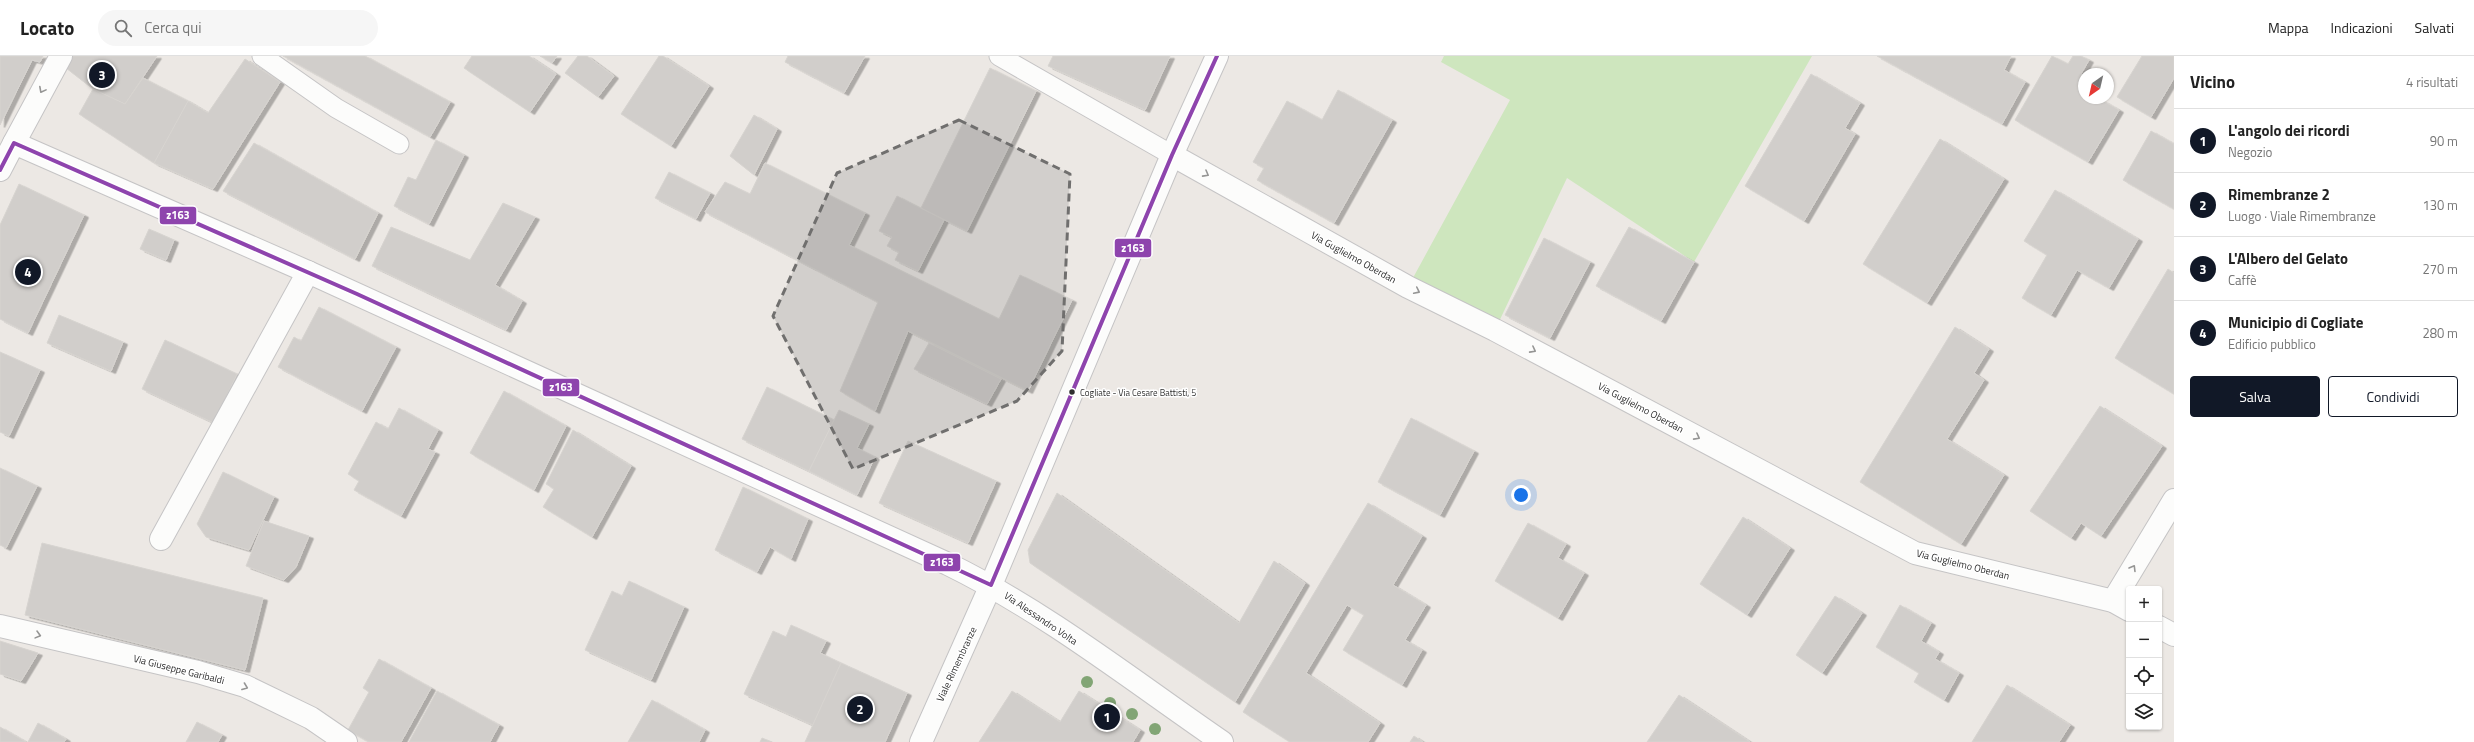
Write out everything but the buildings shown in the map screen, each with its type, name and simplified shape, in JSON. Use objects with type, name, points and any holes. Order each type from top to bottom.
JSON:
[{"type":"street","points":[[0,170],[61,56]]},
{"type":"street","name":"Viale Rimembranze","points":[[921,742],[991,585],[1172,155],[1217,56]]},
{"type":"street","name":"Via Alessandro Volta","points":[[14,142],[308,272],[991,585],[1222,742]]},
{"type":"street","name":"Via Guglielmo Oberdan","points":[[1172,155],[1408,287],[1495,330],[1915,553],[2121,606]]},
{"type":"street","points":[[161,539],[308,272]]},
{"type":"street","points":[[2121,606],[2174,500]]},
{"type":"street","name":"Via Giuseppe Garibaldi","points":[[0,626],[198,672],[245,686],[311,718],[346,742]]},
{"type":"street","points":[[2162,629],[2174,635]]},
{"type":"lane","points":[[262,56],[336,108],[400,144]]},
{"type":"lane","points":[[999,56],[1172,155]]},
{"type":"highlighted area","points":[[959,120],[1070,174],[1062,351],[1017,401],[853,469],[773,316],[837,173]]},
{"type":"green space","points":[[1444,56],[1812,56],[1694,262],[1567,178],[1495,330],[1408,287],[1510,100],[1441,62]]},
{"type":"transit line","name":"z163","points":[[0,170],[14,143],[357,294],[991,585],[1172,155],[1217,56]]},
{"type":"place","name":"L'Albero del Gelato","points":[[102,75]]},
{"type":"place","name":"Municipio di Cogliate","points":[[28,272]]},
{"type":"place","name":"Cogliate - Via Cesare Battisti, 5","points":[[1072,392]]},
{"type":"place","name":"Rimembranze 2","points":[[860,709]]},
{"type":"place","name":"L'angolo dei ricordi","points":[[1107,717]]}]
